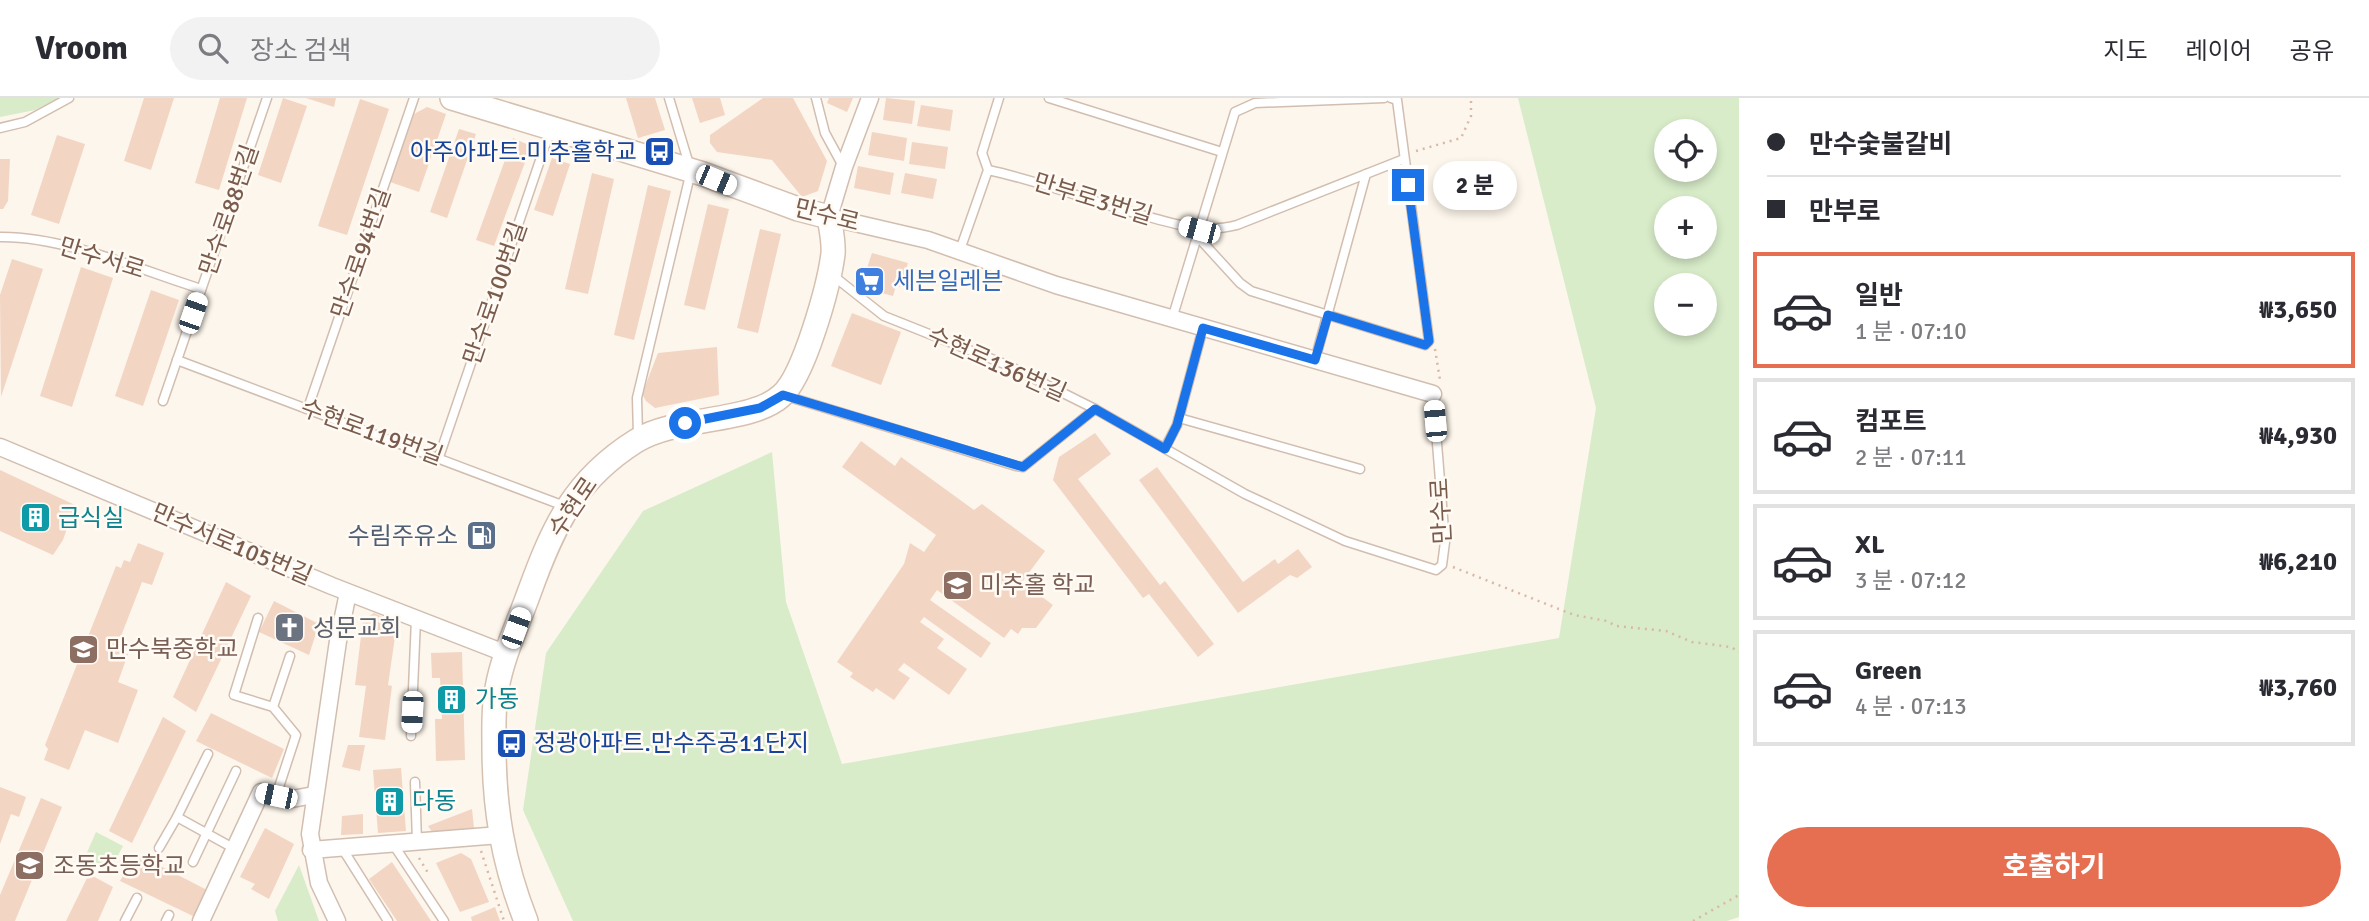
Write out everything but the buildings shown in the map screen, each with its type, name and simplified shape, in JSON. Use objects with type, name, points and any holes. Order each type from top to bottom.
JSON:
[{"type":"street","name":"만수로","points":[[452,98],[691,171],[786,205],[903,233],[960,250],[1056,285],[1433,396]]},
{"type":"street","points":[[783,395],[794,383],[804,362],[833,254],[829,217],[844,167],[870,98]]},
{"type":"street","name":"수현로","points":[[526,921],[504,858],[489,838],[496,688],[545,549],[567,507],[595,472],[638,440],[658,430],[760,408],[783,395]]},
{"type":"street","name":"만수서로105번길","points":[[0,446],[348,593],[507,654]]},
{"type":"street","points":[[337,921],[319,883],[312,850],[314,795],[348,593]]},
{"type":"street","points":[[201,921],[261,792],[292,799],[314,795]]},
{"type":"street","points":[[312,850],[393,844],[416,846],[489,838]]},
{"type":"lane","points":[[0,128],[25,122],[69,98]]},
{"type":"lane","name":"만수로88번길","points":[[163,401],[267,98]]},
{"type":"lane","name":"만수로94번길","points":[[308,408],[414,98]]},
{"type":"lane","points":[[638,440],[637,398],[691,171],[669,98]]},
{"type":"lane","points":[[816,98],[825,133],[844,167]]},
{"type":"lane","points":[[960,250],[988,170],[982,153],[999,98]]},
{"type":"lane","points":[[1049,98],[1222,152]]},
{"type":"lane","points":[[1172,319],[1235,112],[1255,103],[1384,98]]},
{"type":"lane","points":[[1198,233],[1240,283],[1251,291],[1425,345],[1429,341],[1396,100],[1391,98]]},
{"type":"lane","name":"만수로100번길","points":[[439,457],[551,128]]},
{"type":"lane","points":[[1198,233],[1237,225],[1404,159]]},
{"type":"lane","name":"만부로3번길","points":[[988,170],[1013,175],[1085,200],[1198,233]]},
{"type":"lane","points":[[1315,360],[1366,174]]},
{"type":"lane","name":"만수서로","points":[[0,237],[20,237],[61,245],[201,289]]},
{"type":"lane","name":"수현로136번길","points":[[829,272],[884,316],[1007,365],[1095,409],[1245,494],[1345,541],[1439,566]]},
{"type":"lane","points":[[1165,449],[1179,418],[1203,328]]},
{"type":"lane","name":"수현로119번길","points":[[177,360],[567,507]]},
{"type":"lane","points":[[783,395],[1023,467],[1095,409]]},
{"type":"lane","name":"만수로","points":[[1433,396],[1445,542],[1439,566]]},
{"type":"lane","points":[[1179,418],[1360,469]]},
{"type":"lane","points":[[258,618],[234,695],[273,707],[296,735],[276,796]]},
{"type":"lane","points":[[411,736],[416,619]]},
{"type":"lane","points":[[273,707],[290,656]]},
{"type":"lane","points":[[159,848],[208,754]]},
{"type":"lane","points":[[193,862],[236,771]]},
{"type":"lane","points":[[415,782],[416,846]]},
{"type":"lane","points":[[177,817],[235,849]]},
{"type":"lane","points":[[393,844],[444,921]]},
{"type":"lane","points":[[342,848],[388,921]]},
{"type":"lane","points":[[125,921],[136,898]]},
{"type":"path","points":[[1404,159],[1413,151],[1461,138],[1471,116],[1471,98]]},
{"type":"path","points":[[1429,341],[1438,354],[1441,384],[1433,396]]},
{"type":"path","points":[[1439,566],[1574,615],[1607,621],[1616,626],[1666,631],[1692,642],[1731,648],[1739,652]]},
{"type":"path","points":[[489,838],[494,898],[504,921]]},
{"type":"path","points":[[416,846],[429,875]]},
{"type":"path","points":[[1693,921],[1739,895]]},
{"type":"green space","points":[[0,98],[59,98],[35,110],[0,117]]},
{"type":"green space","points":[[1518,98],[1739,98],[1739,917],[1727,921],[573,921],[523,810],[546,653],[643,511],[772,452],[786,602],[842,764],[1559,638],[1596,408]]},
{"type":"green space","points":[[96,832],[123,846],[109,872],[85,857]]},
{"type":"green space","points":[[299,865],[319,921],[278,921],[275,911]]},
{"type":"place","name":"아주아파트.미추홀학교","points":[[660,152]]},
{"type":"place","name":"세븐일레븐","points":[[870,281]]},
{"type":"place","name":"급식실","points":[[35,518]]},
{"type":"place","name":"수림주유소","points":[[481,536]]},
{"type":"place","name":"미추홀 학교","points":[[957,585]]},
{"type":"place","name":"성문교회","points":[[290,628]]},
{"type":"place","name":"만수북중학교","points":[[83,649]]},
{"type":"place","name":"가동","points":[[452,699]]},
{"type":"place","name":"정광아파트.만수주공11단지","points":[[511,743]]},
{"type":"place","name":"다동","points":[[389,801]]},
{"type":"place","name":"조동초등학교","points":[[30,866]]},
{"type":"route","points":[[685,423],[760,408],[783,395],[1023,467],[1095,409],[1165,449],[1177,425],[1203,328],[1315,360],[1328,315],[1425,345],[1429,341],[1408,185]]}]
